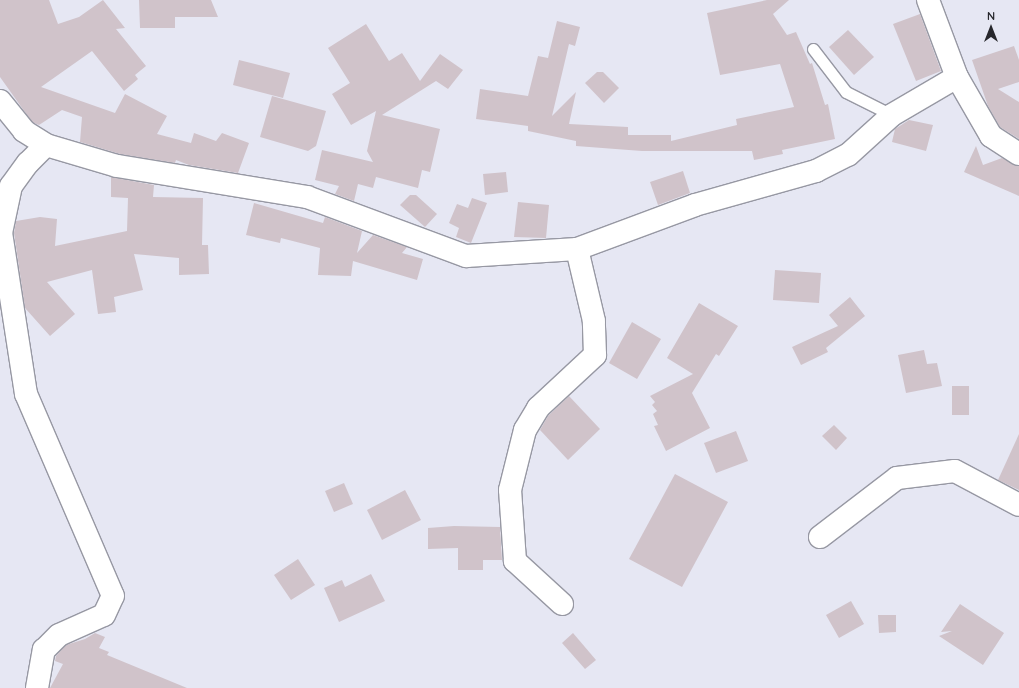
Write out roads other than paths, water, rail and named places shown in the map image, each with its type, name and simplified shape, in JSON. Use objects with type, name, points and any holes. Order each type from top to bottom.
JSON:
[{"type":"street","points":[[928,0],[957,77],[991,136],[1019,154]]},
{"type":"street","points":[[0,101],[24,131],[46,145],[117,166],[307,198],[466,256],[577,249],[695,205],[816,171],[848,155],[892,115],[957,77]]},
{"type":"street","points":[[37,688],[44,650],[60,635],[104,615],[113,596],[26,394],[1,233],[11,186],[28,163],[46,145]]},
{"type":"street","points":[[562,604],[515,561],[510,490],[525,430],[538,408],[595,355],[594,321],[577,249]]},
{"type":"street","points":[[820,537],[897,478],[955,471],[1019,505]]},
{"type":"lane","points":[[813,49],[846,92],[892,115]]}]
